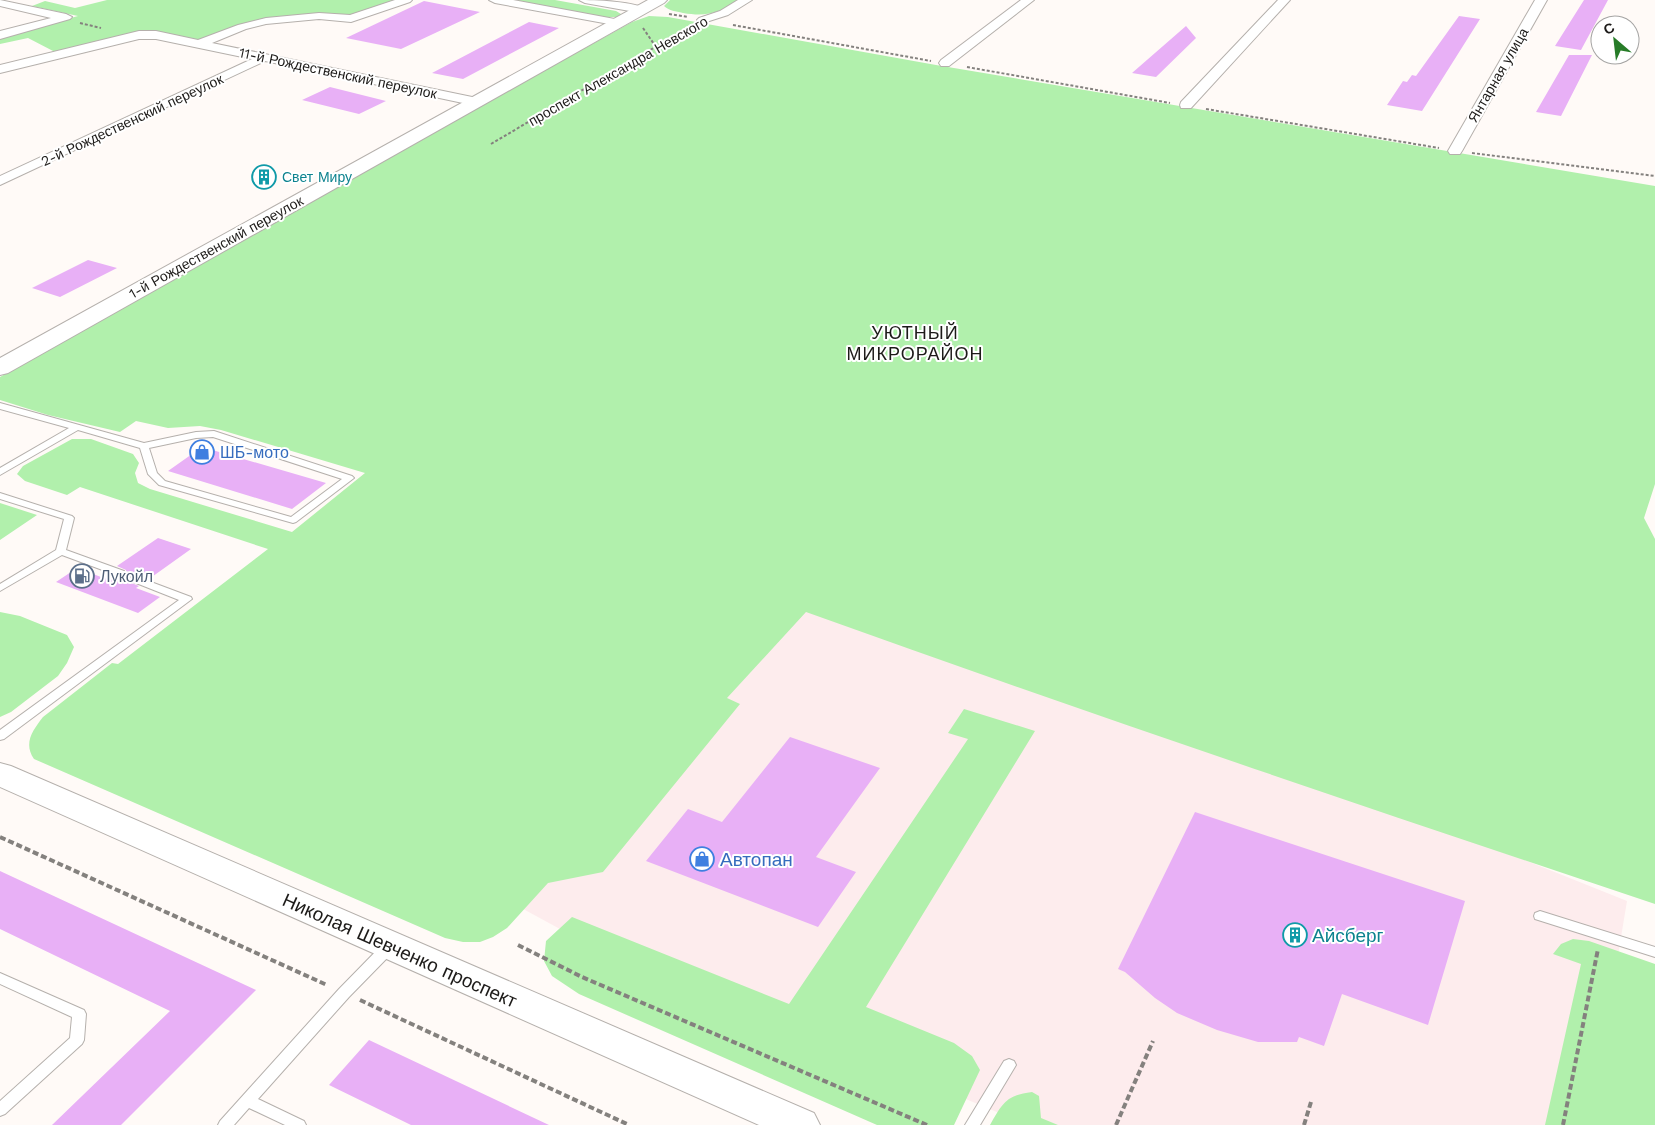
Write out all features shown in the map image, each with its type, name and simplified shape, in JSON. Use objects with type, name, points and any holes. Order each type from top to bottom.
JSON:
[{"type":"street","points":[[199,44],[242,26],[266,21],[319,16],[351,18],[406,0]]},
{"type":"street","points":[[496,0],[620,22]]},
{"type":"street","points":[[585,0],[641,10]]},
{"type":"street","name":"1-й Рождественский переулок","points":[[0,368],[659,0]]},
{"type":"street","name":"проспект Александра Невского","points":[[703,20],[724,13],[746,0]]},
{"type":"street","points":[[945,63],[1028,0]]},
{"type":"street","points":[[1186,105],[1284,0]]},
{"type":"street","name":"Янтарная улица","points":[[1455,151],[1542,0]]},
{"type":"street","points":[[0,3],[66,17]]},
{"type":"street","points":[[0,35],[66,17]]},
{"type":"street","name":"11-й Рождественский переулок","points":[[0,70],[124,38],[139,35],[156,35],[477,102]]},
{"type":"street","name":"2-й Рождественский переулок","points":[[0,181],[263,58]]},
{"type":"street","name":"Николая Шевченко проспект","points":[[0,774],[800,1125]]},
{"type":"lane","points":[[0,406],[144,446],[196,435],[214,434],[349,478],[293,520],[162,483],[153,474],[144,446]]},
{"type":"lane","points":[[0,472],[77,427]]},
{"type":"lane","points":[[0,496],[69,518],[61,550],[0,588]]},
{"type":"lane","points":[[61,550],[120,573]]},
{"type":"lane","points":[[0,736],[187,599],[135,579]]},
{"type":"lane","points":[[1540,916],[1655,952]]},
{"type":"lane","points":[[225,1125],[344,993],[390,946]]},
{"type":"lane","points":[[0,978],[79,1014],[77,1040],[0,1110]]},
{"type":"lane","points":[[972,1125],[1009,1065]]},
{"type":"lane","points":[[249,1100],[298,1125]]},
{"type":"path","points":[[656,47],[644,30],[641,10],[703,20]]},
{"type":"path","points":[[66,17],[74,22],[116,32],[124,38]]},
{"type":"path","name":"проспект Александра Невского","points":[[491,144],[703,20]]},
{"type":"path","points":[[0,837],[629,1125]]},
{"type":"path","points":[[1563,1125],[1601,936]]},
{"type":"path","points":[[518,945],[582,977],[927,1125]]},
{"type":"path","points":[[1116,1125],[1153,1041]]},
{"type":"path","points":[[1304,1125],[1311,1102]]},
{"type":"shaded area","points":[[785,594],[1388,805],[1627,901],[1590,1125],[1028,1125],[571,935],[514,904]]},
{"type":"green space","points":[[107,0],[398,0],[353,16],[291,17],[201,41],[159,32],[143,31],[55,52],[28,38],[0,44],[0,37],[78,16],[32,6],[45,1],[75,8]]},
{"type":"green space","points":[[509,0],[555,0],[616,11],[621,14],[621,17],[605,17]]},
{"type":"green space","points":[[670,0],[740,0],[719,11],[699,14],[683,13],[668,9],[664,6]]},
{"type":"green space","points":[[649,16],[668,17],[936,65],[1655,186],[1655,484],[1644,518],[1655,539],[1655,904],[1229,760],[806,612],[727,698],[740,704],[603,872],[548,883],[507,928],[493,937],[480,942],[463,942],[445,938],[34,759],[29,748],[29,742],[43,717],[112,663],[118,664],[268,549],[80,487],[67,495],[25,481],[17,474],[23,466],[72,439],[91,439],[133,454],[139,463],[135,473],[138,483],[150,489],[292,532],[365,473],[221,430],[200,426],[168,428],[136,421],[120,432],[48,415],[0,400],[0,377],[357,174],[632,22]]},
{"type":"green space","points":[[0,503],[37,515],[0,540]]},
{"type":"green space","points":[[0,612],[20,616],[67,635],[74,647],[67,663],[58,676],[11,712],[0,717]]},
{"type":"green space","points":[[964,709],[1035,731],[866,1007],[954,1043],[972,1056],[980,1070],[954,1125],[877,1125],[579,994],[552,976],[544,961],[546,941],[572,917],[789,1004],[968,739],[948,733]]},
{"type":"green space","points":[[1573,939],[1589,941],[1655,964],[1655,1125],[1545,1125],[1581,964],[1553,954],[1561,944]]},
{"type":"green space","points":[[1032,1092],[1039,1096],[1041,1118],[1058,1125],[990,1125],[998,1111],[1010,1098]]},
{"type":"building","points":[[1584,0],[1608,0],[1600,15],[1590,15],[1590,33],[1581,50],[1555,46]]},
{"type":"building","points":[[424,1],[480,12],[401,49],[346,38]]},
{"type":"building","points":[[1459,16],[1480,19],[1422,111],[1387,105],[1403,81],[1407,82],[1412,75],[1416,76]]},
{"type":"building","points":[[529,22],[559,28],[463,79],[432,73]]},
{"type":"building","points":[[1186,26],[1196,38],[1156,77],[1132,73]]},
{"type":"building","points":[[1569,55],[1590,55],[1590,59],[1561,116],[1536,112]]},
{"type":"building","points":[[330,87],[386,101],[359,114],[302,100]]},
{"type":"building","points":[[88,260],[117,268],[60,297],[32,288]]},
{"type":"building","points":[[202,447],[326,483],[292,509],[168,471]]},
{"type":"building","name":"Лукойл","points":[[158,538],[191,549],[149,579],[136,574],[129,576],[129,582],[139,586],[136,588],[160,597],[138,613],[56,582],[77,568],[101,577],[106,573],[115,577],[124,577],[127,574],[126,570],[117,566]]},
{"type":"building","points":[[790,737],[880,768],[816,857],[856,872],[818,927],[646,861],[688,809],[722,822]]},
{"type":"building","name":"Айсберг","points":[[1195,812],[1465,901],[1428,1025],[1342,994],[1324,1046],[1299,1037],[1297,1042],[1258,1042],[1217,1030],[1177,1013],[1155,998],[1125,972],[1118,969]]},
{"type":"building","points":[[0,871],[256,990],[121,1125],[52,1125],[170,1011],[0,929]]},
{"type":"building","points":[[369,1040],[549,1125],[411,1125],[329,1085]]},
{"type":"place","name":"Свет Миру","points":[[264,177]]},
{"type":"place","name":"ШБ-мото","points":[[202,452]]},
{"type":"place","name":"Лукойл","points":[[82,576]]},
{"type":"place","name":"Автопан","points":[[702,859]]},
{"type":"place","name":"Айсберг","points":[[1295,935]]},
{"type":"district","name":"УЮТНЫЙ МИКРОРАЙОН","points":[[915,343]]}]
